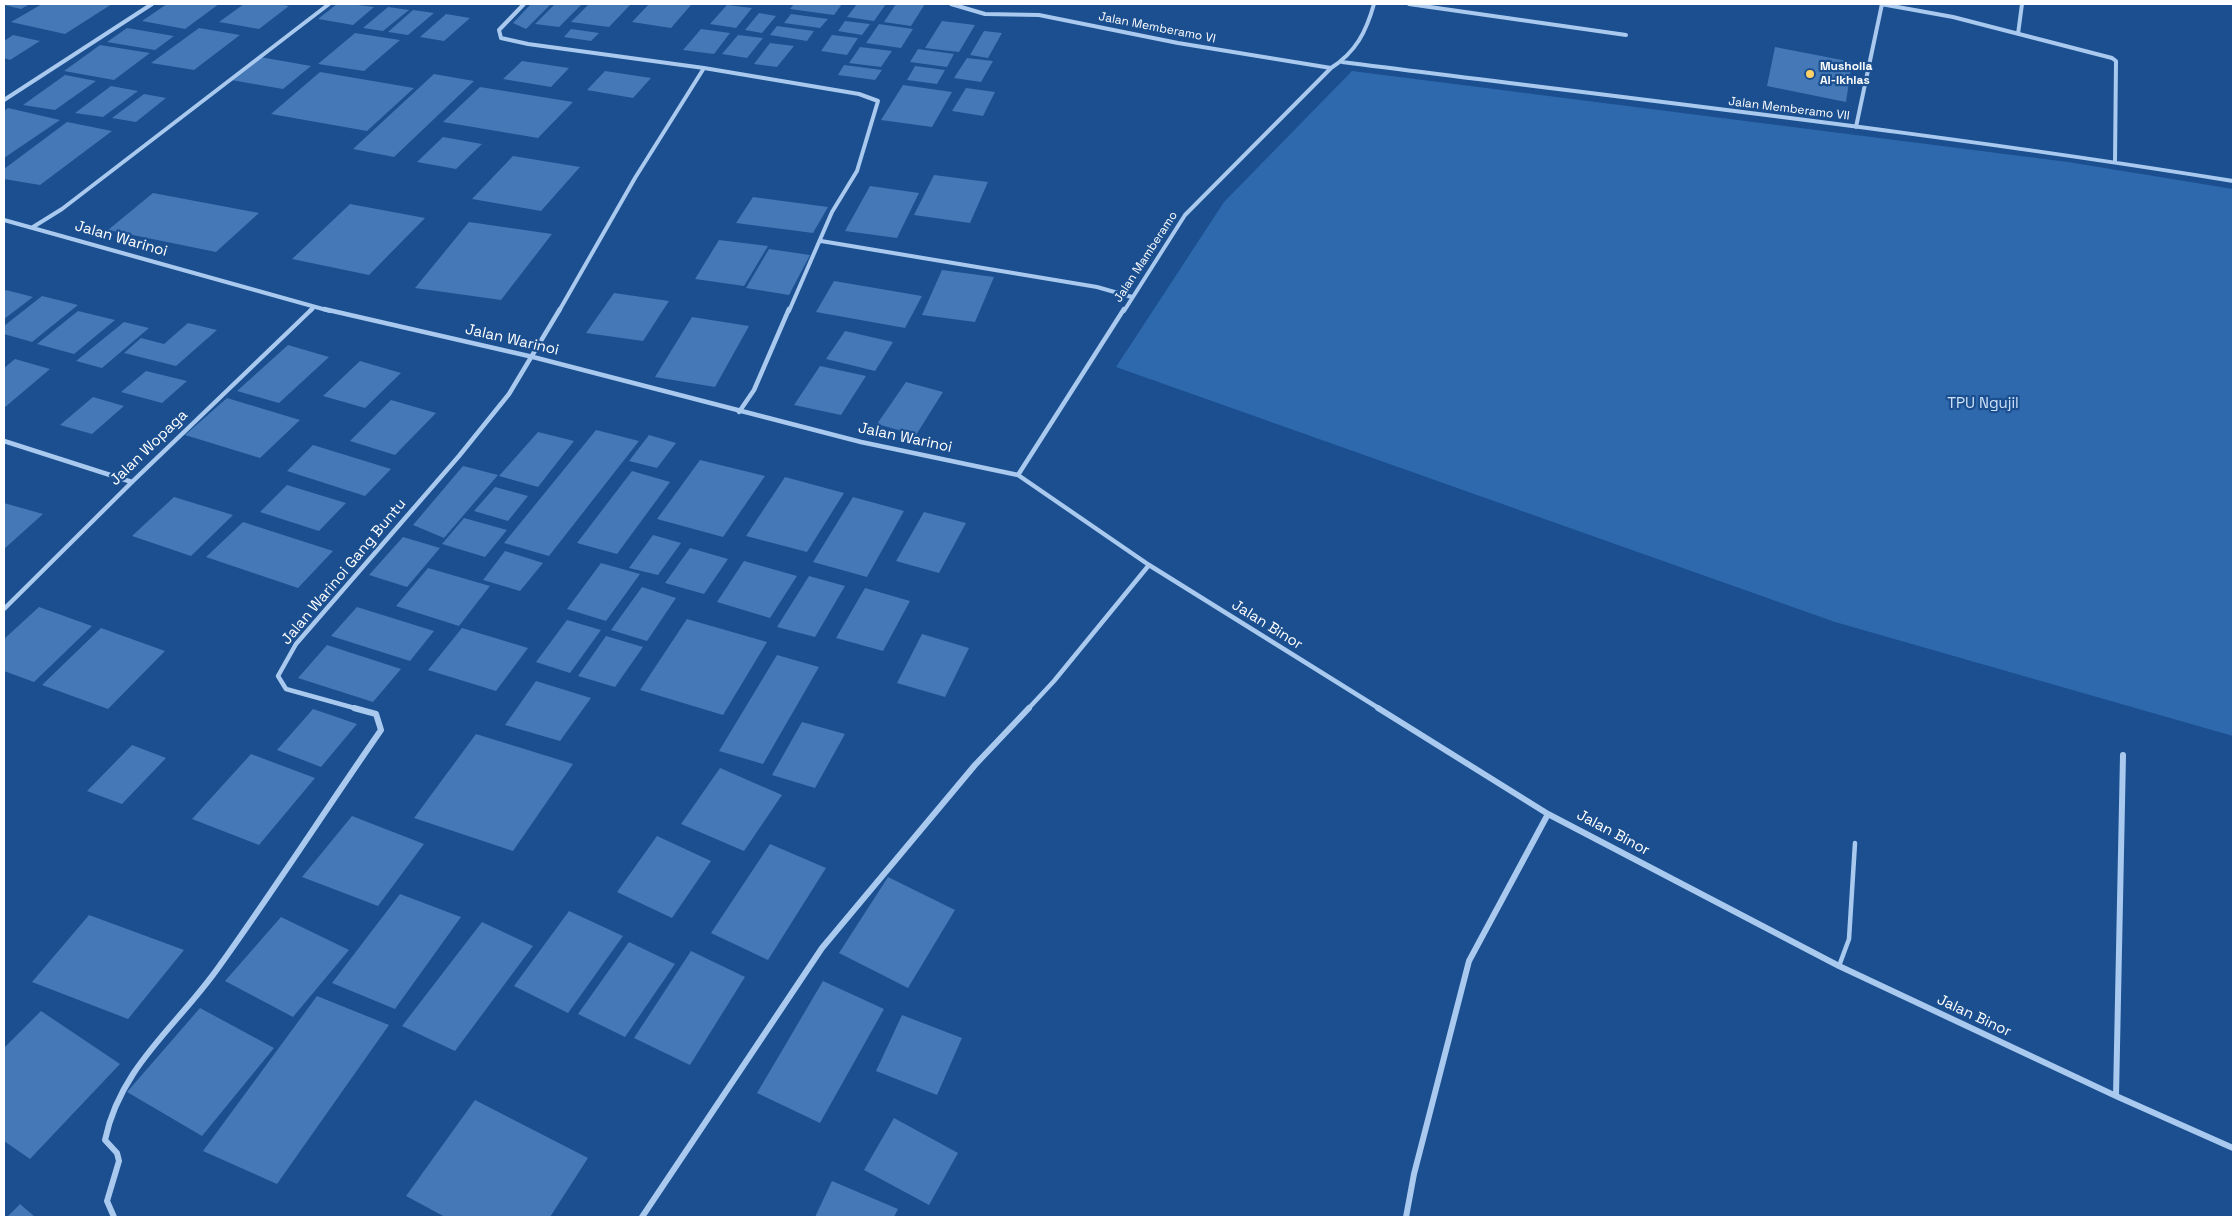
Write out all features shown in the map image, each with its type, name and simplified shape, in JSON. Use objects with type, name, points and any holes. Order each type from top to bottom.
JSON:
[{"type":"street","points":[[4,100],[152,4]]},
{"type":"street","points":[[33,227],[62,209],[329,4]]},
{"type":"street","points":[[524,4],[499,30],[501,38],[528,44],[704,68],[859,94],[878,101],[857,170],[832,212],[754,390],[739,412]]},
{"type":"street","name":"Jalan Memberamo VI","points":[[951,4],[985,14],[1039,16],[1178,43],[1331,68]]},
{"type":"street","name":"Jalan Mamberamo","points":[[1018,476],[1150,266],[1185,215],[1331,68],[1342,62],[1356,48],[1366,31],[1374,4]]},
{"type":"street","points":[[1409,4],[1626,35]]},
{"type":"street","points":[[1856,127],[1882,4],[1952,17],[2103,55],[2116,62],[2115,162]]},
{"type":"street","points":[[2018,34],[2022,4]]},
{"type":"street","name":"Jalan Memberamo VII","points":[[1342,62],[1693,108],[1856,127],[2115,162],[2233,181]]},
{"type":"street","points":[[533,357],[636,178],[704,68]]},
{"type":"street","name":"Jalan Warinoi","points":[[4,220],[314,307],[533,357],[739,412],[861,442],[1018,476]]},
{"type":"street","points":[[820,241],[1097,287],[1132,297]]},
{"type":"street","name":"Jalan Wopaga","points":[[4,609],[132,482],[314,307]]},
{"type":"street","name":"Jalan Warinoi Gang Buntu","points":[[114,1217],[107,1200],[119,1161],[117,1152],[105,1140],[106,1127],[112,1112],[140,1064],[158,1039],[217,971],[273,885],[301,848],[380,730],[376,714],[286,689],[278,676],[296,644],[460,456],[509,394],[533,357]]},
{"type":"street","points":[[4,441],[132,482]]},
{"type":"street","name":"Jalan Binor","points":[[1018,476],[1149,566],[1548,814],[1839,966],[2116,1096],[2233,1148]]},
{"type":"street","points":[[642,1217],[822,948],[975,765],[1054,681],[1149,566]]},
{"type":"street","points":[[2116,1096],[2123,755]]},
{"type":"street","points":[[1406,1217],[1414,1174],[1469,961],[1548,814]]},
{"type":"lane","points":[[1839,966],[1849,939],[1855,843]]},
{"type":"green space","name":"TPU Ngujil","points":[[1352,71],[2068,162],[2233,189],[2233,736],[1835,622],[1116,367],[1224,202]]},
{"type":"building","points":[[4,4],[30,4],[21,9]]},
{"type":"building","points":[[42,4],[112,4],[65,34],[11,22]]},
{"type":"building","points":[[167,4],[219,4],[185,29],[142,21]]},
{"type":"building","points":[[244,4],[278,4],[289,6],[259,29],[219,22]]},
{"type":"building","points":[[337,4],[374,7],[353,25],[318,19]]},
{"type":"building","points":[[531,4],[551,4],[526,29],[513,23]]},
{"type":"building","points":[[555,4],[582,4],[559,27],[535,24]]},
{"type":"building","points":[[589,4],[631,4],[609,27],[571,22]]},
{"type":"building","points":[[649,4],[691,5],[671,28],[632,22]]},
{"type":"building","points":[[794,4],[842,4],[834,15],[790,9]]},
{"type":"building","points":[[857,4],[886,4],[874,21],[847,17]]},
{"type":"building","points":[[896,4],[925,4],[911,26],[884,22]]},
{"type":"building","points":[[727,5],[752,8],[736,28],[710,24]]},
{"type":"building","points":[[388,7],[409,10],[383,31],[363,28]]},
{"type":"building","points":[[413,10],[434,13],[408,35],[388,32]]},
{"type":"building","points":[[759,13],[776,16],[762,33],[745,30]]},
{"type":"building","points":[[446,14],[470,18],[444,41],[420,37]]},
{"type":"building","points":[[791,14],[828,19],[820,28],[784,23]]},
{"type":"building","points":[[845,21],[870,24],[862,35],[838,31]]},
{"type":"building","points":[[942,21],[975,25],[959,52],[925,48]]},
{"type":"building","points":[[879,24],[913,29],[901,48],[866,43]]},
{"type":"building","points":[[777,26],[814,31],[807,41],[770,35]]},
{"type":"building","points":[[127,28],[174,36],[155,50],[107,42]]},
{"type":"building","points":[[199,28],[240,35],[194,70],[151,63]]},
{"type":"building","points":[[571,29],[599,33],[591,41],[564,37]]},
{"type":"building","points":[[701,29],[730,33],[714,54],[683,50]]},
{"type":"building","points":[[984,31],[1002,33],[988,58],[970,55]]},
{"type":"building","points":[[355,33],[400,40],[364,71],[318,64]]},
{"type":"building","points":[[13,35],[40,41],[10,60],[4,58],[4,41]]},
{"type":"building","points":[[738,35],[763,38],[747,58],[722,54]]},
{"type":"building","points":[[832,35],[858,38],[847,55],[821,51]]},
{"type":"building","points":[[770,43],[794,46],[777,67],[754,64]]},
{"type":"building","points":[[100,45],[150,53],[114,80],[64,71]]},
{"type":"building","points":[[860,47],[892,51],[881,67],[849,63]]},
{"type":"building","name":"Musholla Al-Ikhlas","points":[[1775,47],[1852,62],[1846,102],[1767,86]]},
{"type":"building","points":[[918,49],[954,54],[947,67],[910,62]]},
{"type":"building","points":[[260,57],[311,66],[283,89],[231,80]]},
{"type":"building","points":[[967,58],[993,61],[981,82],[954,78]]},
{"type":"building","points":[[522,61],[569,68],[551,87],[503,79]]},
{"type":"building","points":[[844,65],[882,70],[875,80],[838,75]]},
{"type":"building","points":[[915,66],[945,70],[937,84],[907,80]]},
{"type":"building","points":[[605,71],[651,78],[633,98],[587,90]]},
{"type":"building","points":[[320,72],[414,88],[367,131],[271,114]]},
{"type":"building","points":[[434,74],[474,81],[394,157],[353,149]]},
{"type":"building","points":[[65,75],[96,81],[55,110],[23,105]]},
{"type":"building","points":[[903,85],[952,92],[932,127],[881,120]]},
{"type":"building","points":[[111,86],[138,91],[103,117],[75,113]]},
{"type":"building","points":[[480,87],[573,102],[538,138],[443,122]]},
{"type":"building","points":[[966,88],[995,92],[983,116],[952,111]]},
{"type":"building","points":[[144,94],[166,98],[136,122],[112,118]]},
{"type":"building","points":[[8,108],[60,120],[4,158],[4,111]]},
{"type":"building","points":[[67,122],[112,131],[40,185],[4,179],[4,169]]},
{"type":"building","points":[[443,137],[482,144],[456,169],[417,162]]},
{"type":"building","points":[[513,156],[580,167],[541,211],[472,199]]},
{"type":"building","points":[[934,175],[988,182],[970,223],[914,215]]},
{"type":"building","points":[[870,186],[919,193],[897,238],[845,231]]},
{"type":"building","points":[[153,193],[259,213],[216,252],[108,230]]},
{"type":"building","points":[[753,197],[828,207],[813,233],[736,223]]},
{"type":"building","points":[[350,204],[425,218],[369,275],[292,259]]},
{"type":"building","points":[[469,222],[552,234],[501,300],[415,288]]},
{"type":"building","points":[[719,240],[768,246],[744,286],[695,279]]},
{"type":"building","points":[[769,249],[810,255],[789,295],[746,288]]},
{"type":"building","points":[[942,270],[994,277],[975,322],[922,315]]},
{"type":"building","points":[[834,281],[922,296],[905,328],[816,312]]},
{"type":"building","points":[[6,290],[33,297],[4,319],[4,292]]},
{"type":"building","points":[[614,293],[669,301],[643,341],[586,333]]},
{"type":"building","points":[[42,296],[78,305],[32,342],[4,334],[4,326]]},
{"type":"building","points":[[78,311],[115,320],[74,354],[37,344]]},
{"type":"building","points":[[692,317],[749,326],[715,387],[655,377]]},
{"type":"building","points":[[124,322],[149,328],[102,368],[76,361]]},
{"type":"building","points":[[188,323],[217,330],[176,366],[124,353],[141,338],[164,344]]},
{"type":"building","points":[[845,331],[893,342],[875,371],[826,359]]},
{"type":"building","points":[[288,345],[329,357],[279,403],[237,391]]},
{"type":"building","points":[[15,359],[50,369],[4,408],[4,368]]},
{"type":"building","points":[[360,361],[401,373],[365,408],[323,396]]},
{"type":"building","points":[[820,366],[866,376],[841,415],[794,405]]},
{"type":"building","points":[[146,371],[187,381],[162,403],[121,392]]},
{"type":"building","points":[[906,382],[943,392],[916,435],[877,424]]},
{"type":"building","points":[[93,397],[124,406],[92,434],[60,425]]},
{"type":"building","points":[[227,398],[300,420],[260,458],[185,435]]},
{"type":"building","points":[[391,400],[436,413],[395,455],[350,441]]},
{"type":"building","points":[[596,430],[639,441],[549,556],[504,543]]},
{"type":"building","points":[[538,432],[574,441],[538,487],[499,476]]},
{"type":"building","points":[[649,435],[676,443],[657,468],[629,461]]},
{"type":"building","points":[[313,445],[391,469],[365,496],[287,471]]},
{"type":"building","points":[[700,460],[765,476],[723,537],[657,519]]},
{"type":"building","points":[[463,466],[498,475],[444,538],[413,525]]},
{"type":"building","points":[[632,471],[670,482],[617,554],[577,543]]},
{"type":"building","points":[[785,477],[844,493],[807,552],[746,536]]},
{"type":"building","points":[[287,485],[346,503],[319,531],[260,512]]},
{"type":"building","points":[[495,487],[528,496],[508,521],[474,511]]},
{"type":"building","points":[[174,497],[233,515],[191,556],[132,536]]},
{"type":"building","points":[[853,497],[904,511],[867,577],[813,562]]},
{"type":"building","points":[[4,503],[43,514],[4,549]]},
{"type":"building","points":[[924,512],[966,523],[939,573],[896,561]]},
{"type":"building","points":[[464,518],[507,530],[485,557],[442,544]]},
{"type":"building","points":[[243,522],[333,551],[298,588],[206,557]]},
{"type":"building","points":[[653,535],[681,543],[658,575],[629,568]]},
{"type":"building","points":[[403,537],[440,548],[407,587],[369,575]]},
{"type":"building","points":[[690,548],[728,559],[704,594],[665,583]]},
{"type":"building","points":[[505,551],[543,563],[520,591],[483,580]]},
{"type":"building","points":[[744,561],[797,576],[770,618],[717,602]]},
{"type":"building","points":[[601,563],[640,574],[606,621],[567,609]]},
{"type":"building","points":[[428,568],[490,586],[459,626],[396,606]]},
{"type":"building","points":[[809,576],[845,586],[815,637],[777,627]]},
{"type":"building","points":[[642,587],[676,598],[647,641],[611,630]]},
{"type":"building","points":[[865,588],[910,601],[883,651],[836,638]]},
{"type":"building","points":[[39,607],[92,626],[34,682],[4,671],[4,639]]},
{"type":"building","points":[[357,607],[434,631],[410,661],[331,636]]},
{"type":"building","points":[[687,619],[767,642],[723,715],[640,690]]},
{"type":"building","points":[[567,620],[601,630],[570,673],[536,662]]},
{"type":"building","points":[[101,628],[165,651],[108,709],[42,685]]},
{"type":"building","points":[[462,628],[528,648],[496,691],[428,670]]},
{"type":"building","points":[[922,634],[969,648],[945,697],[897,683]]},
{"type":"building","points":[[606,636],[643,647],[615,687],[578,676]]},
{"type":"building","points":[[327,645],[401,669],[373,702],[298,678]]},
{"type":"building","points":[[777,655],[819,667],[763,764],[719,751]]},
{"type":"building","points":[[536,681],[591,698],[560,741],[505,725]]},
{"type":"building","points":[[313,709],[357,724],[321,767],[277,750]]},
{"type":"building","points":[[802,722],[845,734],[815,788],[772,775]]},
{"type":"building","points":[[476,734],[573,764],[513,851],[414,818]]},
{"type":"building","points":[[132,745],[166,758],[122,804],[87,791]]},
{"type":"building","points":[[251,754],[315,778],[259,845],[192,819]]},
{"type":"building","points":[[720,768],[782,795],[744,851],[681,824]]},
{"type":"building","points":[[352,816],[424,844],[378,906],[302,877]]},
{"type":"building","points":[[657,836],[711,861],[672,918],[617,892]]},
{"type":"building","points":[[770,844],[826,868],[768,960],[711,933]]},
{"type":"building","points":[[888,877],[955,910],[908,988],[839,953]]},
{"type":"building","points":[[400,894],[461,917],[395,1009],[332,983]]},
{"type":"building","points":[[569,911],[623,936],[568,1013],[514,986]]},
{"type":"building","points":[[89,915],[184,950],[128,1019],[32,982]]},
{"type":"building","points":[[281,917],[349,950],[293,1017],[225,981]]},
{"type":"building","points":[[482,922],[533,946],[455,1051],[402,1026]]},
{"type":"building","points":[[629,942],[675,964],[625,1037],[578,1014]]},
{"type":"building","points":[[691,951],[745,977],[690,1065],[634,1038]]},
{"type":"building","points":[[823,981],[884,1009],[820,1123],[757,1093]]},
{"type":"building","points":[[317,996],[389,1025],[277,1184],[203,1151]]},
{"type":"building","points":[[200,1008],[274,1048],[202,1136],[127,1092]]},
{"type":"building","points":[[41,1011],[120,1064],[30,1159],[4,1141],[4,1048]]},
{"type":"building","points":[[902,1015],[962,1038],[937,1095],[876,1071]]},
{"type":"building","points":[[475,1100],[588,1158],[550,1217],[445,1217],[406,1196]]},
{"type":"building","points":[[894,1118],[958,1153],[929,1205],[864,1170]]},
{"type":"building","points":[[832,1181],[898,1209],[894,1217],[815,1217]]},
{"type":"building","points":[[20,1204],[35,1217],[7,1217]]},
{"type":"place","name":"Musholla Al-Ikhlas","points":[[1810,74]]}]
